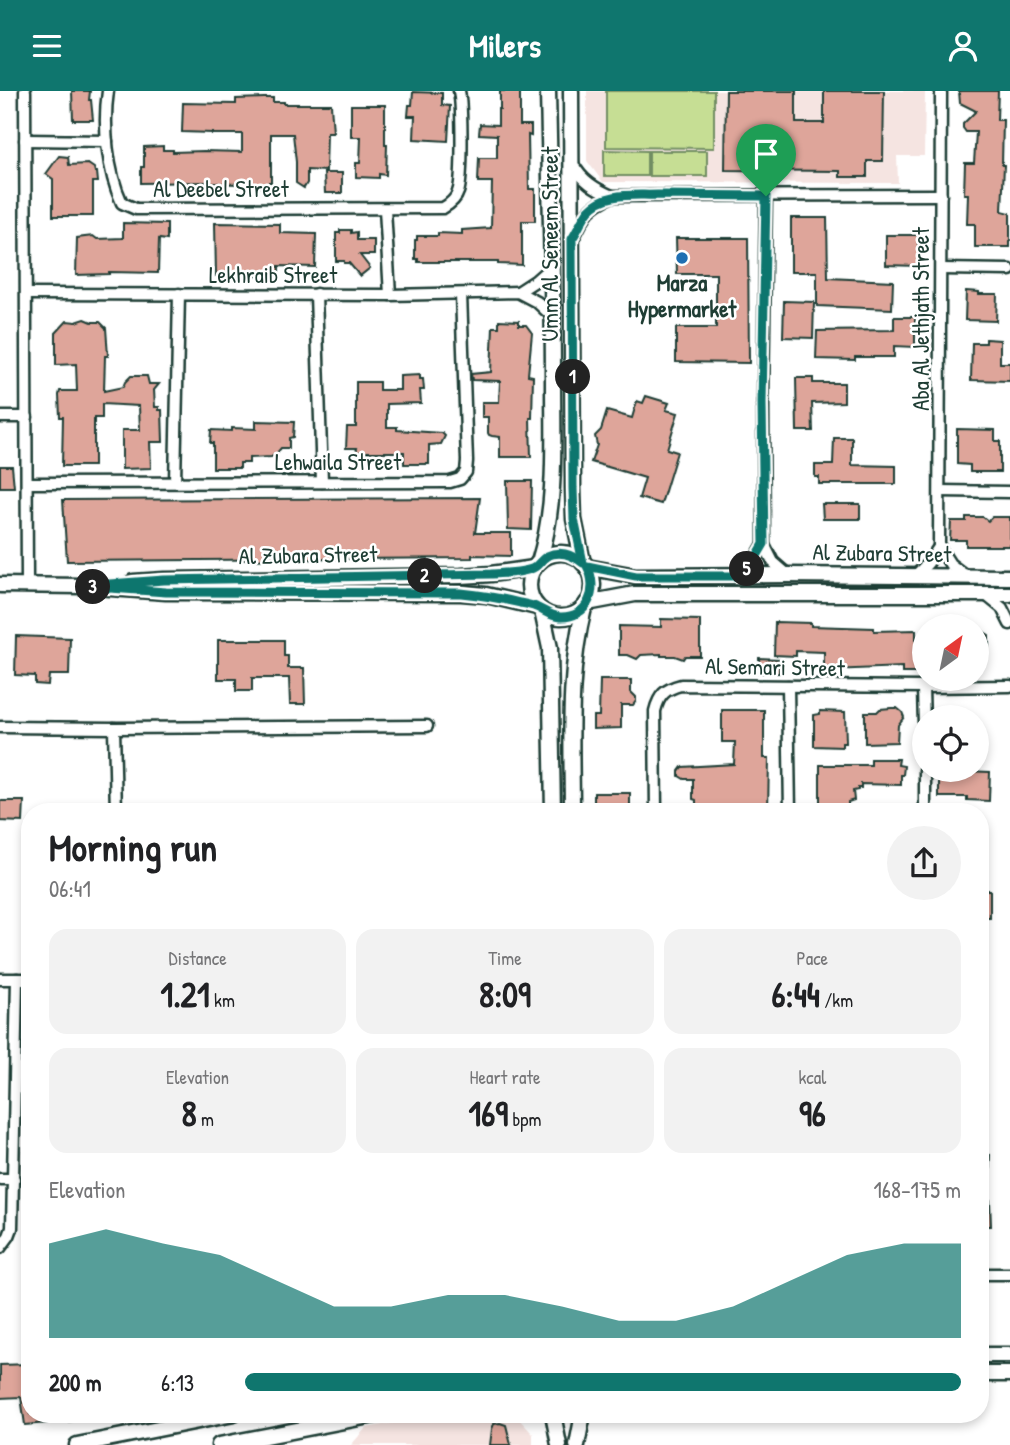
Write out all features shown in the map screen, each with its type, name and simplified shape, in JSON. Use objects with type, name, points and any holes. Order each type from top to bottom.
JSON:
[{"type":"main road","name":"Umm Al Seneem Street","points":[[537,565],[547,538],[552,486],[553,317],[548,91]]},
{"type":"main road","name":"Umm Al Seneem Street","points":[[571,91],[573,488],[574,519],[585,565]]},
{"type":"main road","points":[[552,803],[550,649],[540,609],[529,588],[530,577],[537,565],[547,557],[566,554],[585,565],[591,573],[593,589],[576,647],[572,680],[572,803]]},
{"type":"main road","name":"Al Zubara Street","points":[[82,586],[164,580],[461,576],[491,574],[537,565]]},
{"type":"main road","name":"Al Zubara Street","points":[[585,565],[636,576],[1010,577]]},
{"type":"main road","name":"Al Zubara Street","points":[[0,585],[82,586],[166,592],[461,593],[486,595],[540,609]]},
{"type":"main road","name":"Al Zubara Street","points":[[586,606],[635,594],[1010,594]]},
{"type":"main road","points":[[540,609],[552,616],[564,617],[575,614],[586,606]]},
{"type":"main road","points":[[989,1355],[1010,1355]]},
{"type":"main road","points":[[989,1374],[1010,1374]]},
{"type":"main road","points":[[77,1445],[178,1423]]},
{"type":"main road","points":[[219,1445],[333,1423]]},
{"type":"main road","points":[[555,1423],[559,1445]]},
{"type":"main road","points":[[577,1445],[581,1423]]},
{"type":"street","points":[[25,91],[27,585]]},
{"type":"street","name":"Al Deebel Street","points":[[108,91],[107,141],[116,191],[122,202],[136,209],[443,208],[455,198],[461,183],[459,91]]},
{"type":"street","name":"Aba Al Jethjath Street","points":[[939,547],[941,91]]},
{"type":"street","points":[[25,140],[107,141]]},
{"type":"street","points":[[572,162],[587,183],[612,196],[941,195]]},
{"type":"street","points":[[572,239],[588,211],[612,196]]},
{"type":"street","points":[[766,196],[762,403],[764,544],[773,562],[788,575]]},
{"type":"street","points":[[385,209],[390,295]]},
{"type":"street","points":[[552,266],[519,292],[537,302],[553,317]]},
{"type":"street","points":[[941,269],[1010,270]]},
{"type":"street","name":"Lekhraib Street","points":[[27,294],[390,295],[519,292]]},
{"type":"street","points":[[176,482],[179,294]]},
{"type":"street","points":[[316,294],[322,482]]},
{"type":"street","name":"Lehwaila Street","points":[[27,483],[450,482],[460,479],[464,476],[467,461],[461,294]]},
{"type":"street","points":[[0,417],[27,417]]},
{"type":"street","points":[[940,491],[1010,492]]},
{"type":"street","points":[[739,576],[754,561],[764,544]]},
{"type":"street","points":[[915,576],[939,547],[950,564],[966,577]]},
{"type":"street","points":[[986,594],[1002,608],[1010,624]]},
{"type":"street","points":[[788,686],[790,803]]},
{"type":"street","name":"Al Semari Street","points":[[989,686],[1010,686]]},
{"type":"street","name":"Al Semari Street","points":[[656,803],[655,711],[663,692],[671,687],[912,687]]},
{"type":"street","points":[[0,727],[427,726]]},
{"type":"street","points":[[114,728],[116,803]]},
{"type":"street","points":[[925,782],[925,803]]},
{"type":"street","points":[[0,979],[21,979]]},
{"type":"street","points":[[0,1248],[12,1228],[17,979]]},
{"type":"street","points":[[0,1179],[14,1179]]},
{"type":"street","points":[[989,1274],[1010,1274]]},
{"type":"shaded area","points":[[587,91],[925,91],[924,156],[897,156],[898,183],[603,182],[587,161]]},
{"type":"shaded area","points":[[393,1423],[523,1423],[533,1434],[533,1445],[351,1445],[366,1428]]},
{"type":"green space","points":[[606,91],[714,91],[714,148],[606,147]]},
{"type":"green space","points":[[604,150],[647,151],[647,176],[604,176]]},
{"type":"green space","points":[[649,151],[707,151],[707,176],[649,176]]},
{"type":"building","points":[[72,91],[90,91],[93,120],[73,120]]},
{"type":"building","points":[[500,91],[520,91],[520,125],[531,125],[531,136],[528,135],[529,189],[535,189],[535,221],[522,221],[522,265],[498,262],[418,262],[418,259],[415,259],[417,236],[462,234],[462,230],[491,228],[492,182],[478,182],[479,158],[497,158],[497,135],[479,134],[480,124],[498,125]]},
{"type":"building","points":[[726,91],[796,91],[796,123],[824,123],[824,91],[884,91],[883,161],[867,161],[867,177],[840,177],[840,171],[725,170]]},
{"type":"building","points":[[959,91],[998,91],[997,120],[1003,120],[1002,211],[1010,213],[1010,247],[975,247],[975,224],[967,224],[965,163],[974,163],[976,132],[966,132],[963,124],[976,111],[960,103]]},
{"type":"building","points":[[413,92],[442,93],[442,105],[450,106],[448,141],[414,139],[415,116],[408,116]]},
{"type":"building","points":[[273,98],[273,102],[284,104],[331,104],[333,133],[327,133],[326,171],[307,170],[307,183],[304,188],[296,183],[293,134],[271,134],[271,182],[264,184],[264,187],[238,187],[238,184],[211,182],[141,183],[144,147],[163,146],[163,150],[173,152],[242,152],[242,134],[182,132],[183,103],[236,104],[236,99]]},
{"type":"building","points":[[351,105],[385,105],[386,175],[379,174],[379,178],[356,177],[356,163],[360,163],[361,137],[351,137]]},
{"type":"building","points":[[59,156],[68,157],[69,165],[88,164],[97,172],[98,182],[93,182],[93,216],[53,216],[53,179],[46,174]]},
{"type":"building","points":[[324,173],[342,173],[342,193],[325,193]]},
{"type":"building","points":[[791,218],[827,218],[828,278],[893,281],[892,309],[817,306],[817,272],[791,272]]},
{"type":"building","points":[[123,223],[167,224],[167,240],[159,239],[158,273],[109,272],[76,275],[77,238],[123,238]]},
{"type":"building","points":[[215,223],[280,224],[280,233],[316,234],[315,267],[279,266],[279,276],[216,276]]},
{"type":"building","points":[[340,230],[357,232],[357,240],[374,240],[374,255],[360,255],[370,268],[360,276],[349,263],[336,261],[336,233],[340,233]]},
{"type":"building","points":[[886,235],[918,235],[918,266],[886,265]]},
{"type":"building","points":[[676,238],[748,238],[749,363],[676,362],[676,328],[716,328],[716,274],[677,274]]},
{"type":"building","points":[[966,291],[997,294],[996,321],[965,320]]},
{"type":"building","points":[[784,301],[814,302],[813,338],[783,337]]},
{"type":"building","points":[[894,317],[915,317],[915,347],[894,346],[894,357],[816,359],[817,331],[894,330]]},
{"type":"building","points":[[85,319],[100,322],[106,328],[108,356],[105,356],[104,391],[123,387],[131,376],[147,376],[149,384],[159,384],[154,390],[155,407],[162,410],[163,442],[150,442],[151,468],[122,469],[122,430],[140,430],[139,406],[102,404],[102,418],[94,418],[94,466],[62,466],[63,417],[60,417],[59,395],[60,391],[77,391],[76,364],[56,365],[56,333],[67,321]]},
{"type":"building","points":[[499,320],[519,321],[519,325],[526,325],[532,333],[528,375],[533,376],[531,457],[500,457],[500,437],[489,435],[488,417],[482,417],[482,402],[499,402],[500,381],[472,380],[471,374],[491,372],[493,327],[499,327]]},
{"type":"building","points":[[986,339],[1000,340],[1000,363],[1010,363],[1010,381],[971,380],[972,343],[986,343]]},
{"type":"building","points":[[420,375],[424,390],[420,390],[421,403],[387,404],[387,427],[442,433],[445,436],[441,444],[429,445],[429,464],[404,464],[404,452],[356,452],[357,448],[346,448],[347,427],[356,427],[356,382],[379,382],[379,390],[400,390],[400,376]]},
{"type":"building","points":[[796,378],[813,378],[813,383],[844,383],[844,402],[812,403],[813,431],[797,431]]},
{"type":"building","points":[[646,396],[669,403],[666,410],[678,413],[667,449],[677,452],[661,504],[639,498],[645,478],[591,462],[597,445],[595,436],[601,430],[607,411],[632,418],[637,401],[643,403]]},
{"type":"building","points":[[256,421],[294,422],[289,448],[281,448],[271,457],[249,458],[249,463],[240,463],[240,468],[213,468],[211,430],[256,429]]},
{"type":"building","points":[[957,429],[995,430],[995,441],[1000,441],[1000,472],[970,472],[970,465],[957,464]]},
{"type":"building","points":[[834,438],[852,438],[852,465],[896,466],[896,484],[819,484],[819,477],[815,477],[815,465],[833,465]]},
{"type":"building","points":[[0,466],[12,466],[14,487],[0,487]]},
{"type":"building","points":[[507,481],[532,481],[531,530],[508,529]]},
{"type":"building","points":[[480,498],[475,533],[511,533],[511,556],[67,561],[63,500]]},
{"type":"building","points":[[822,504],[860,504],[860,519],[823,519]]},
{"type":"building","points":[[966,517],[983,517],[988,521],[992,517],[1010,517],[1010,546],[966,546],[966,540],[950,540],[951,521],[966,521]]},
{"type":"building","points":[[661,619],[700,620],[700,656],[685,656],[683,659],[661,654],[641,655],[637,659],[619,655],[619,626],[661,627]]},
{"type":"building","points":[[775,622],[874,628],[874,631],[912,630],[912,673],[902,673],[902,667],[832,670],[824,668],[824,652],[796,651],[796,656],[774,655]]},
{"type":"building","points":[[16,636],[70,638],[69,675],[49,675],[48,685],[35,684],[35,676],[15,675]]},
{"type":"building","points":[[218,640],[284,640],[284,656],[288,656],[288,668],[304,668],[305,704],[290,704],[289,678],[252,678],[252,691],[236,691],[236,679],[218,679]]},
{"type":"building","points":[[759,658],[779,659],[779,673],[759,673]]},
{"type":"building","points":[[600,680],[631,680],[631,692],[636,701],[633,705],[621,705],[621,728],[593,729],[593,716],[599,716]]},
{"type":"building","points":[[897,708],[904,717],[898,725],[897,742],[865,743],[865,712]]},
{"type":"building","points":[[722,710],[764,710],[764,758],[769,758],[768,803],[696,803],[693,799],[693,779],[684,779],[679,776],[679,771],[682,767],[734,764],[735,742],[722,742]]},
{"type":"building","points":[[820,711],[845,712],[846,743],[842,743],[842,747],[814,746],[814,715],[820,714]]},
{"type":"building","points":[[871,759],[899,759],[898,765],[904,766],[901,785],[861,784],[861,788],[853,791],[854,800],[848,803],[820,803],[820,765],[871,765]]},
{"type":"building","points":[[990,772],[989,801],[967,800],[967,797],[939,797],[939,782],[989,782]]},
{"type":"building","points":[[594,793],[630,793],[630,803],[594,803]]},
{"type":"building","points":[[0,801],[24,801],[21,803],[21,822],[0,821]]},
{"type":"building","points":[[990,1200],[991,1226],[989,1226]]},
{"type":"building","points":[[21,1364],[21,1397],[0,1398],[0,1365]]},
{"type":"building","points":[[494,1424],[506,1425],[511,1445],[490,1445]]},
{"type":"place","name":"Marza Hypermarket","points":[[682,258]]},
{"type":"route","points":[[612,196],[766,196],[762,403],[764,544],[754,561],[739,576],[636,576],[587,566],[593,581],[591,596],[584,608],[564,617],[552,616],[537,607],[510,600],[461,593],[166,592],[82,586],[164,580],[491,574],[534,568],[539,562],[556,554],[575,557],[583,563],[574,519],[572,239],[588,211],[612,196]]}]
